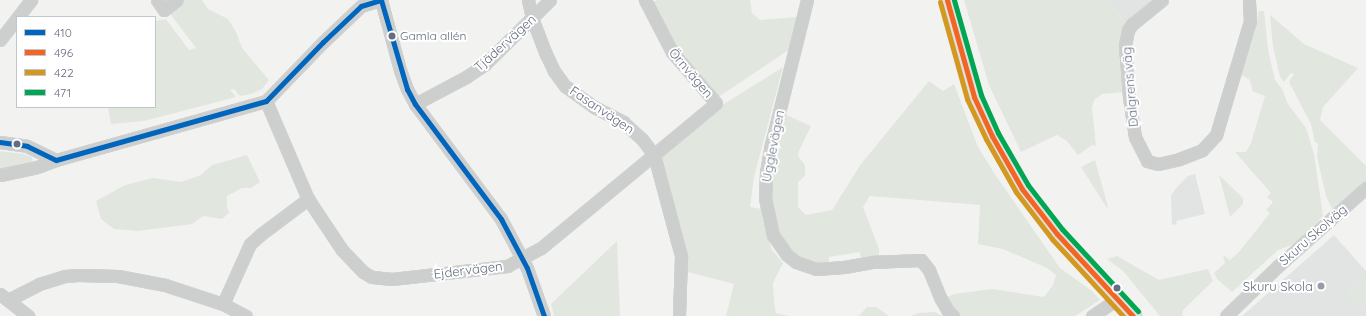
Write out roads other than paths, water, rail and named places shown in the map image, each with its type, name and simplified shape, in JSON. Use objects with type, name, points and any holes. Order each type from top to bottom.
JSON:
[{"type":"main road","points":[[947,0],[974,97],[1010,170],[1022,189],[1047,222],[1133,316]]},
{"type":"street","points":[[19,16],[31,0]]},
{"type":"street","points":[[157,0],[164,10],[178,0]]},
{"type":"street","points":[[0,175],[37,167],[56,160],[266,102],[323,42],[361,6],[381,0],[400,70],[415,104],[501,219],[523,259],[544,316]]},
{"type":"street","name":"Fasanvägen","points":[[528,0],[532,18],[549,59],[565,86],[594,107],[623,122],[642,138],[654,155],[680,256],[679,316]]},
{"type":"street","name":"Tjädervägen","points":[[415,104],[466,77],[484,64],[550,0]]},
{"type":"street","name":"Örnvägen","points":[[644,0],[672,52],[716,103]]},
{"type":"street","name":"Ugglevägen","points":[[807,0],[771,144],[766,172],[765,198],[772,235],[787,255],[796,262],[816,269],[844,267],[871,262],[921,260],[929,270],[948,311],[953,316]]},
{"type":"street","name":"Dalgrens väg","points":[[1162,0],[1132,24],[1128,30],[1125,45],[1129,97],[1135,137],[1147,161],[1158,164],[1179,159],[1202,150],[1216,135],[1250,21],[1249,0]]},
{"type":"street","points":[[0,40],[16,19]]},
{"type":"street","name":"Ejdervägen","points":[[266,102],[308,199],[342,250],[354,264],[372,277],[392,279],[507,266],[523,259],[540,248],[716,103]]},
{"type":"street","points":[[0,142],[27,146],[56,160]]},
{"type":"street","name":"Skuru Skolväg","points":[[1226,316],[1278,266],[1366,188]]},
{"type":"street","points":[[223,304],[250,244],[260,234],[308,199]]},
{"type":"street","points":[[4,297],[65,276],[118,276],[165,284],[223,304],[246,316]]},
{"type":"street","points":[[4,297],[28,316]]},
{"type":"street","points":[[1092,316],[1118,299]]},
{"type":"place","name":"Gamla allén","points":[[392,36]]},
{"type":"place","name":"Skuru Skola","points":[[1321,286]]}]
